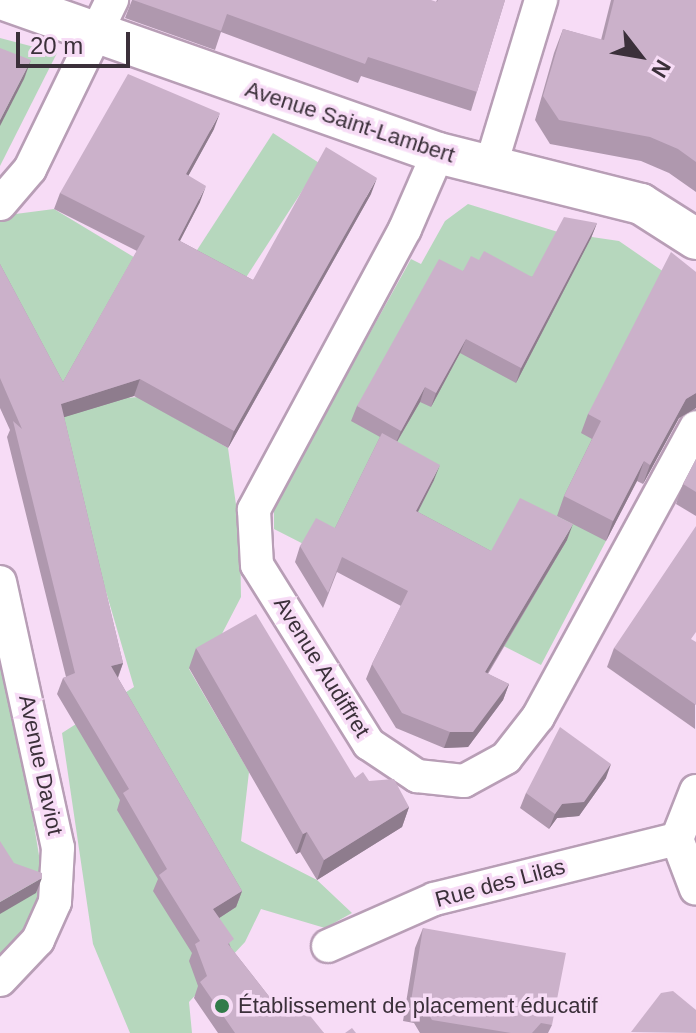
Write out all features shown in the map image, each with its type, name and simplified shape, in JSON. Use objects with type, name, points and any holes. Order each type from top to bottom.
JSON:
[{"type":"street","name":"Avenue Saint-Lambert","points":[[4,0],[96,36],[438,153],[641,204],[696,239]]},
{"type":"street","points":[[0,204],[30,169],[112,0]]},
{"type":"street","points":[[490,168],[541,0]]},
{"type":"street","name":"Avenue Audiffret","points":[[438,153],[405,229],[254,510],[257,565],[369,744],[417,776],[464,781],[506,758],[538,717],[696,427]]},
{"type":"street","name":"Avenue Daviot","points":[[0,582],[58,848],[55,902],[38,940],[0,980]]},
{"type":"street","points":[[695,888],[677,839],[696,791]]},
{"type":"street","name":"Rue des Lilas","points":[[328,946],[434,899],[677,839]]},
{"type":"green space","points":[[0,38],[57,53],[0,166]]},
{"type":"green space","points":[[273,133],[320,163],[244,281],[197,250]]},
{"type":"green space","points":[[468,204],[558,232],[619,241],[664,272],[606,541],[541,665],[274,529],[274,506],[411,259],[421,264],[445,221]]},
{"type":"green space","points":[[54,209],[137,259],[126,398],[138,397],[228,448],[240,533],[241,597],[211,655],[189,669],[249,772],[241,841],[317,880],[352,913],[325,928],[261,909],[245,942],[189,1002],[192,1033],[130,1033],[93,944],[62,733],[134,687],[60,435],[0,291],[0,216]]},
{"type":"green space","points":[[0,618],[46,898],[33,929],[0,960]]},
{"type":"building","points":[[133,0],[505,0],[477,92],[368,57],[365,64],[227,14],[221,31]]},
{"type":"building","points":[[614,0],[696,0],[696,162],[678,149],[650,137],[559,120],[543,96],[563,29],[604,40]]},
{"type":"building","points":[[0,48],[31,60],[0,120]]},
{"type":"building","points":[[128,74],[220,113],[186,174],[206,186],[178,240],[253,280],[326,147],[377,178],[234,431],[140,379],[61,404],[123,663],[111,666],[242,891],[213,909],[234,939],[228,944],[282,1013],[299,1002],[324,1033],[235,1033],[200,982],[207,976],[195,944],[200,941],[159,875],[167,869],[123,793],[129,789],[63,678],[75,673],[13,421],[22,429],[0,378],[0,264],[63,382],[145,236],[60,193]]},
{"type":"building","points":[[564,217],[597,223],[521,368],[466,339],[436,393],[425,387],[401,431],[357,406],[439,259],[463,271],[471,256],[479,260],[484,251],[532,277]]},
{"type":"building","points":[[671,252],[696,272],[696,393],[686,399],[650,465],[644,461],[613,521],[564,496],[601,421],[588,414]]},
{"type":"building","points":[[382,433],[440,465],[416,511],[491,551],[520,498],[573,524],[485,672],[509,684],[473,732],[450,732],[402,713],[372,664],[408,591],[342,557],[328,593],[300,546],[316,518],[335,528]]},
{"type":"building","points":[[696,459],[696,492],[683,484]]},
{"type":"building","points":[[696,526],[696,632],[691,639],[696,642],[696,705],[614,648]]},
{"type":"building","points":[[256,614],[355,778],[363,772],[369,781],[394,779],[409,807],[324,860],[307,832],[303,834],[196,648]]},
{"type":"building","points":[[560,727],[611,764],[584,802],[562,804],[555,814],[526,793]]},
{"type":"building","points":[[0,841],[14,863],[42,873],[42,878],[0,902]]},
{"type":"building","points":[[423,928],[566,953],[552,1025],[541,1023],[532,1033],[511,1033],[432,1020],[422,1003],[411,1001]]},
{"type":"building","points":[[673,991],[696,1010],[696,1033],[631,1032],[661,993]]},
{"type":"place","name":"Établissement de placement éducatif","points":[[222,1006]]}]
